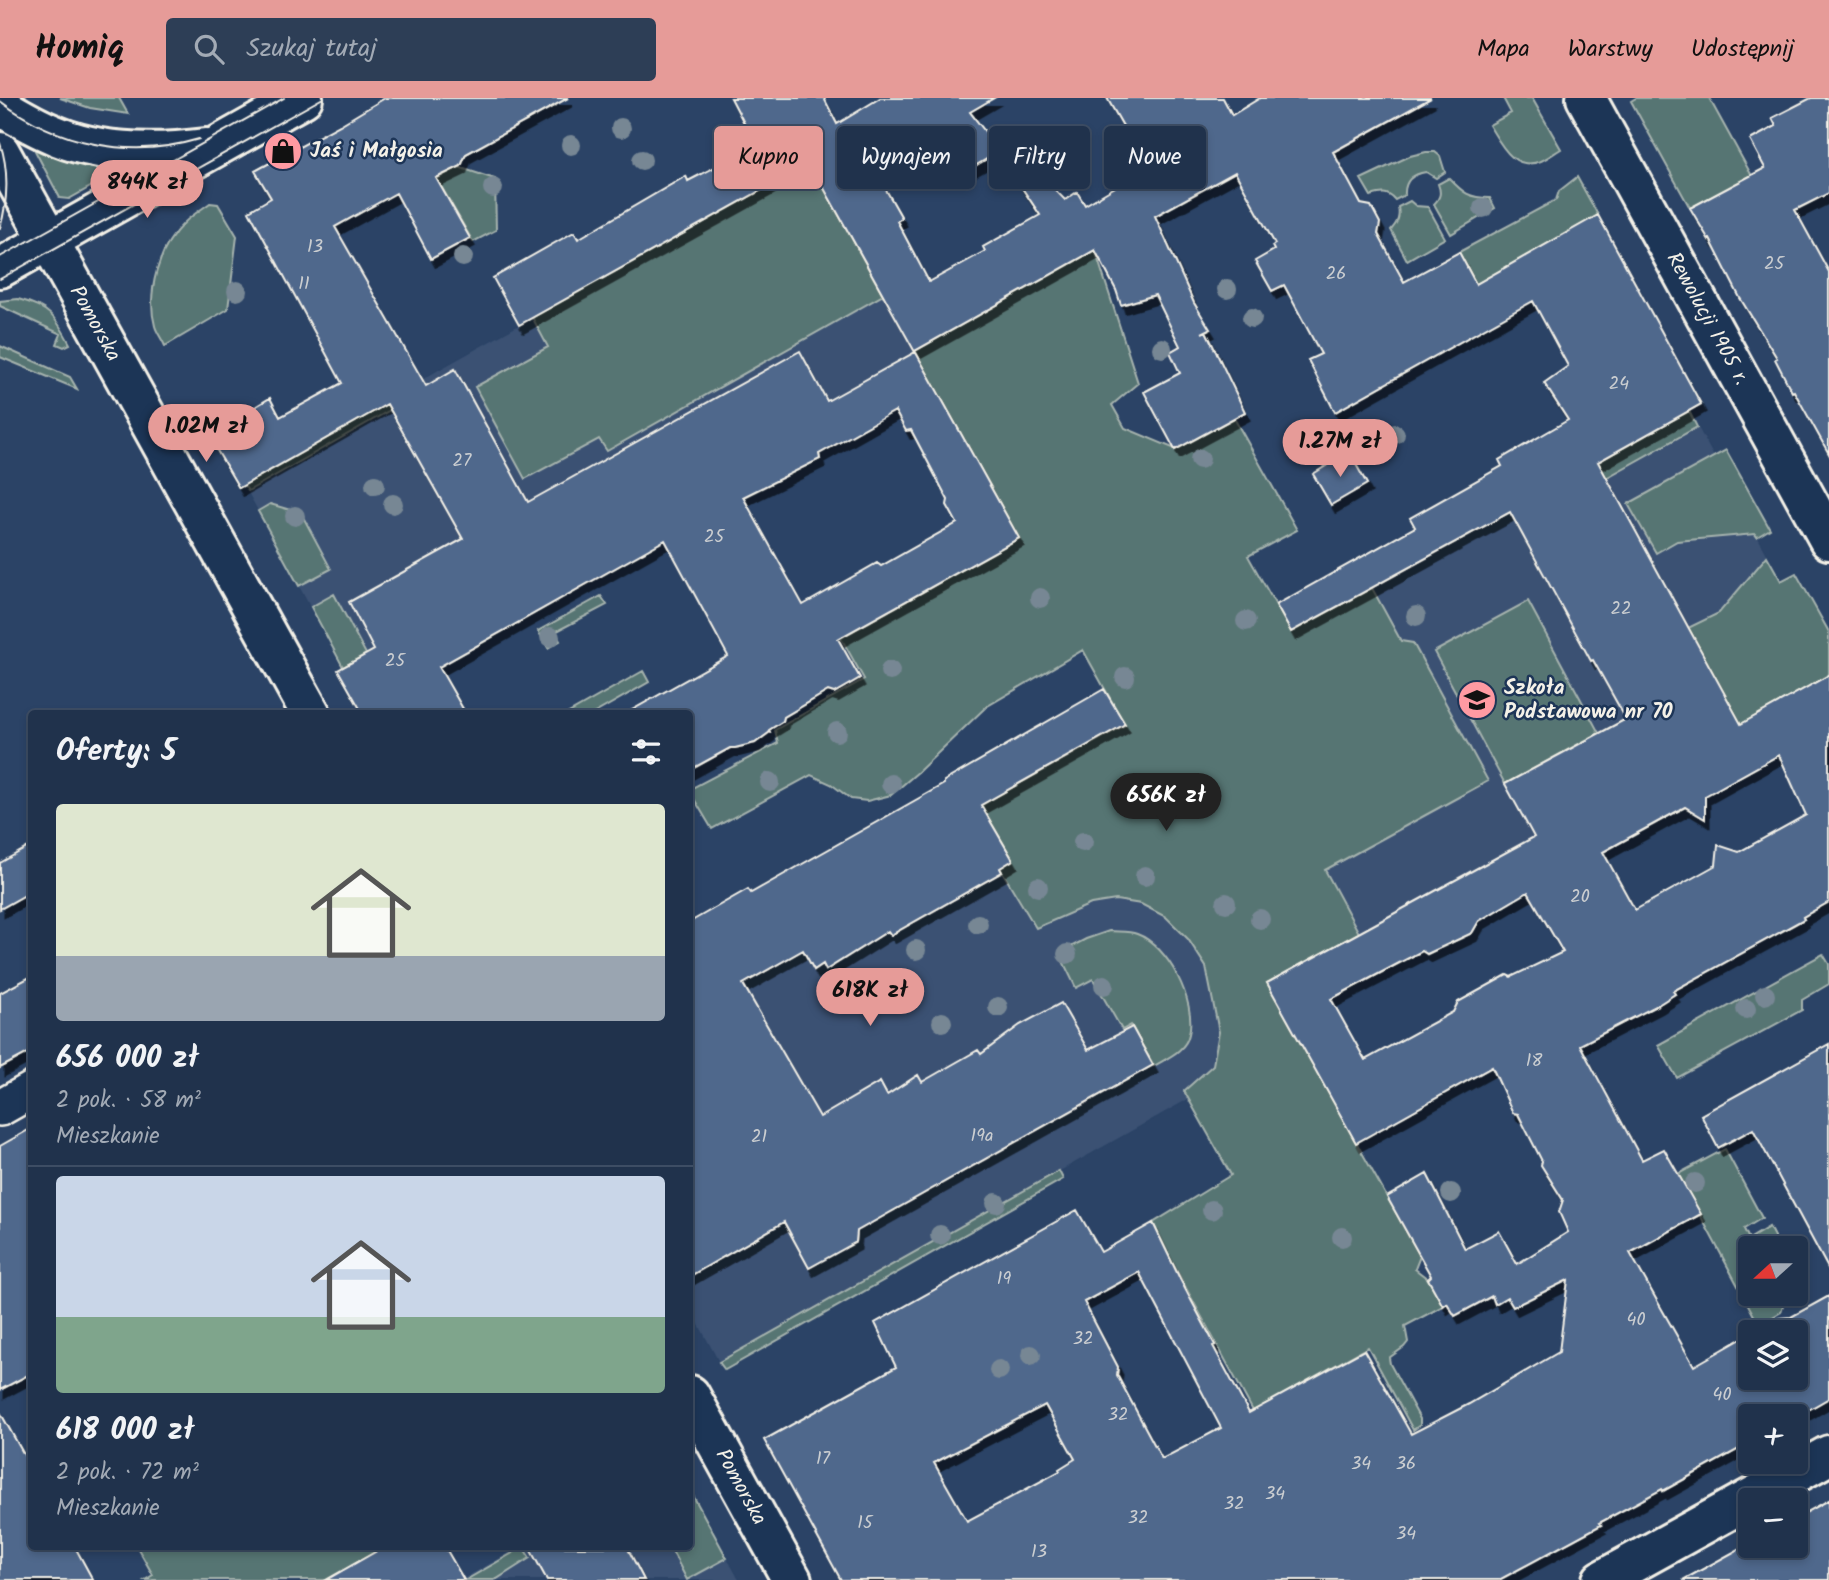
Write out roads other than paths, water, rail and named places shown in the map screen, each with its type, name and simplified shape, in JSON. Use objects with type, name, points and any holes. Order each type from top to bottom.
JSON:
[{"type":"street","points":[[0,268],[303,98]]},
{"type":"street","name":"Rewolucji 1905 r.","points":[[1586,98],[1829,540]]},
{"type":"street","points":[[0,106],[59,137],[90,146],[149,151],[215,147]]},
{"type":"street","name":"Pomorska","points":[[0,152],[309,710]]},
{"type":"street","points":[[0,1108],[28,1092]]},
{"type":"street","name":"Pomorska","points":[[693,1400],[792,1580]]},
{"type":"street","points":[[1602,1580],[1829,1455]]},
{"type":"tram line","points":[[0,257],[284,98]]},
{"type":"tram line","points":[[0,279],[323,98]]},
{"type":"tram line","points":[[0,101],[45,128],[95,144],[146,148],[199,139]]},
{"type":"tram line","points":[[0,143],[6,185],[0,228]]},
{"type":"place","name":"Jaś i Małgosia","points":[[283,151]]},
{"type":"place","name":"Szkoła Podstawowa nr 70","points":[[1477,700]]}]
